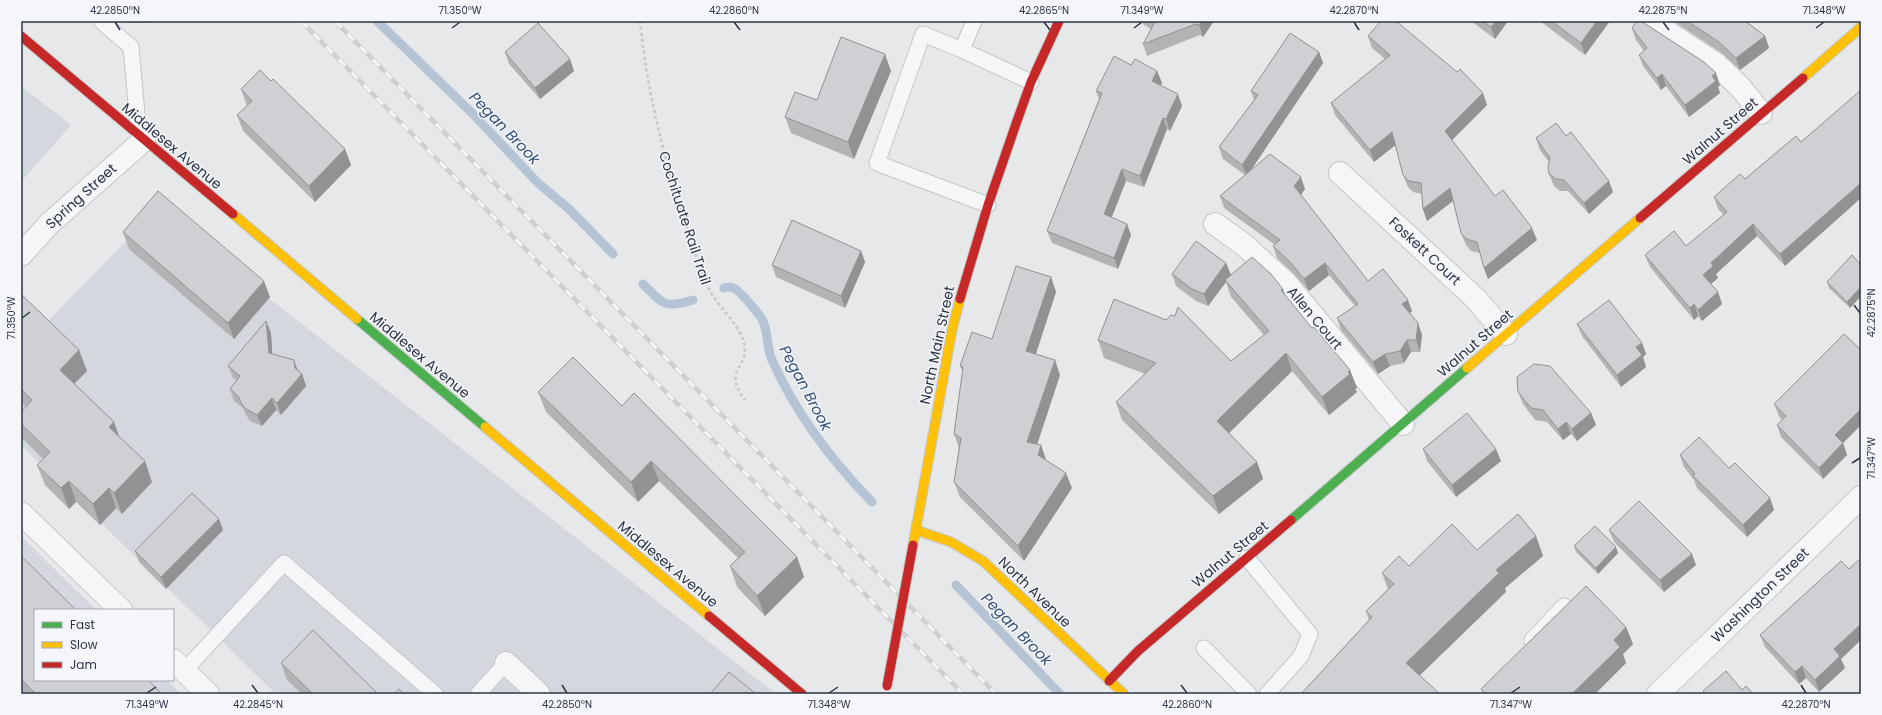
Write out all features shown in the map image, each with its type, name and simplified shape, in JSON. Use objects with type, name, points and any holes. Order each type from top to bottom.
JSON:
[{"type":"street","name":"North Main Street","points":[[886,690],[952,330],[988,205],[1032,82],[1059,21]]},
{"type":"street","points":[[1650,21],[1716,64],[1741,88],[1761,113]]},
{"type":"street","name":"Walnut Street","points":[[1109,681],[1138,651],[1403,424],[1861,27]]},
{"type":"street","name":"Middlesex Avenue","points":[[21,36],[802,694]]},
{"type":"street","name":"Spring Street","points":[[21,255],[49,224],[141,138]]},
{"type":"street","name":"Foskett Court","points":[[1340,173],[1475,298],[1506,334]]},
{"type":"street","name":"Allen Court","points":[[1215,224],[1243,244],[1286,283],[1403,424]]},
{"type":"street","name":"Washington Street","points":[[1658,694],[1861,497]]},
{"type":"street","points":[[21,513],[120,609]]},
{"type":"street","name":"North Avenue","points":[[916,530],[954,542],[983,561],[1124,694]]},
{"type":"street","points":[[506,663],[539,694]]},
{"type":"street","points":[[179,666],[208,694]]},
{"type":"lane","points":[[101,21],[130,47],[141,138]]},
{"type":"lane","points":[[962,50],[974,21]]},
{"type":"lane","points":[[988,205],[877,162],[924,34],[1032,82]]},
{"type":"lane","points":[[1246,558],[1310,634],[1301,656],[1267,694]]},
{"type":"lane","points":[[179,666],[284,563],[435,694]]},
{"type":"lane","points":[[1522,650],[1564,606]]},
{"type":"lane","points":[[1204,648],[1249,694]]},
{"type":"lane","points":[[478,694],[506,663]]},
{"type":"path","name":"Cochituate Rail Trail","points":[[640,21],[652,102],[664,154],[677,199],[709,289],[743,339],[744,355],[734,380],[735,386],[745,400]]},
{"type":"shaded area","points":[[21,86],[71,125],[21,182]]},
{"type":"shaded area","points":[[156,210],[776,694],[276,694],[21,445],[21,349]]},
{"type":"shaded area","points":[[21,536],[95,609],[34,609],[34,681],[168,681],[181,694],[21,694]]},
{"type":"building","points":[[1153,21],[1202,21],[1199,25],[1196,24],[1143,44],[1155,22]]},
{"type":"building","points":[[1381,21],[1396,21],[1457,72],[1460,69],[1483,93],[1445,131],[1495,196],[1503,190],[1532,228],[1484,268],[1477,242],[1466,239],[1461,233],[1450,188],[1423,209],[1421,183],[1409,181],[1403,175],[1392,132],[1370,150],[1331,103],[1390,55],[1368,36]]},
{"type":"building","points":[[1482,21],[1496,21],[1491,27]]},
{"type":"building","points":[[1551,21],[1597,21],[1581,43]]},
{"type":"building","points":[[1637,21],[1641,21],[1704,62],[1716,73],[1712,76],[1716,81],[1685,105],[1662,74],[1657,78],[1639,55],[1647,48],[1632,28]]},
{"type":"building","points":[[1687,21],[1745,21],[1765,36],[1736,58],[1719,42]]},
{"type":"building","points":[[538,23],[570,59],[535,88],[505,52]]},
{"type":"building","points":[[1290,33],[1319,52],[1242,165],[1219,147],[1258,95],[1251,91]]},
{"type":"building","points":[[841,37],[885,54],[848,142],[785,117],[795,92],[817,100]]},
{"type":"building","points":[[1114,56],[1131,65],[1135,59],[1157,71],[1152,81],[1178,94],[1166,119],[1163,118],[1140,176],[1122,169],[1104,214],[1127,224],[1114,258],[1047,231],[1102,93],[1096,91]]},
{"type":"building","points":[[260,70],[271,81],[273,79],[345,149],[309,186],[237,115],[252,101],[241,89]]},
{"type":"building","points":[[1861,90],[1861,183],[1780,254],[1753,224],[1711,263],[1713,266],[1703,275],[1718,292],[1698,310],[1694,304],[1690,308],[1645,255],[1674,231],[1686,246],[1727,212],[1714,197],[1740,174],[1745,179],[1796,136],[1801,142]]},
{"type":"building","points":[[1556,123],[1566,136],[1571,132],[1609,181],[1584,203],[1564,180],[1556,179],[1549,174],[1548,167],[1550,158],[1536,138]]},
{"type":"building","points":[[1270,154],[1301,177],[1294,186],[1368,281],[1383,269],[1408,300],[1402,304],[1418,323],[1416,340],[1407,340],[1400,351],[1385,354],[1373,362],[1337,318],[1358,304],[1325,263],[1304,279],[1290,262],[1273,246],[1280,240],[1220,196]]},
{"type":"building","points":[[158,191],[264,281],[228,323],[123,232]]},
{"type":"building","points":[[792,220],[861,251],[841,296],[772,265]]},
{"type":"building","points":[[1196,241],[1226,263],[1204,294],[1192,289],[1172,274]]},
{"type":"building","points":[[1852,255],[1861,265],[1861,287],[1847,302],[1827,282]]},
{"type":"building","points":[[1252,257],[1271,274],[1283,289],[1281,290],[1312,328],[1314,327],[1350,370],[1348,372],[1350,374],[1322,397],[1286,353],[1217,421],[1257,462],[1213,496],[1116,402],[1156,363],[1098,340],[1114,299],[1166,320],[1171,315],[1175,316],[1178,307],[1231,361],[1269,331],[1225,280]]},
{"type":"building","points":[[1016,266],[1051,277],[1026,351],[1055,360],[1027,442],[1041,445],[1038,455],[1066,473],[1018,546],[954,482],[961,438],[954,434],[963,367],[960,366],[972,332],[992,339]]},
{"type":"building","points":[[21,294],[79,350],[60,370],[114,422],[109,427],[145,461],[114,493],[109,488],[93,504],[69,481],[61,488],[37,465],[50,452],[21,424],[21,412],[32,400],[21,389]]},
{"type":"building","points":[[1609,300],[1642,343],[1636,347],[1642,355],[1617,375],[1577,324]]},
{"type":"building","points":[[266,321],[269,353],[294,360],[295,368],[302,374],[277,403],[272,398],[257,415],[246,409],[241,403],[239,397],[230,389],[240,376],[228,366]]},
{"type":"building","points":[[1844,334],[1861,350],[1861,409],[1835,435],[1843,443],[1819,468],[1777,425],[1786,416],[1774,404]]},
{"type":"building","points":[[573,357],[622,406],[634,393],[797,557],[757,596],[730,566],[745,552],[651,461],[631,482],[538,392]]},
{"type":"building","points":[[1534,364],[1550,366],[1591,413],[1572,429],[1566,422],[1558,429],[1543,410],[1531,408],[1518,392],[1517,377]]},
{"type":"building","points":[[1467,413],[1496,449],[1452,485],[1423,449]]},
{"type":"building","points":[[1699,437],[1729,468],[1735,463],[1770,498],[1743,525],[1693,476],[1695,474],[1680,455]]},
{"type":"building","points":[[192,493],[219,519],[161,577],[135,551]]},
{"type":"building","points":[[1639,501],[1692,554],[1660,580],[1609,530]]},
{"type":"building","points":[[1518,514],[1536,536],[1496,570],[1499,573],[1406,663],[1440,694],[1301,694],[1372,617],[1366,611],[1394,584],[1382,573],[1399,556],[1409,566],[1452,524],[1477,550]]},
{"type":"building","points":[[1595,526],[1616,547],[1596,568],[1574,546]]},
{"type":"building","points":[[21,556],[75,609],[34,609],[34,681],[149,681],[162,694],[36,694],[21,679]]},
{"type":"building","points":[[1861,558],[1861,624],[1834,649],[1840,656],[1815,680],[1802,666],[1795,672],[1760,635],[1841,561],[1849,569]]},
{"type":"building","points":[[1586,586],[1626,627],[1614,640],[1620,647],[1572,694],[1486,694],[1481,689]]},
{"type":"building","points":[[313,630],[378,694],[313,694],[281,663]]},
{"type":"building","points":[[1726,671],[1742,690],[1746,686],[1753,694],[1705,694],[1703,691]]},
{"type":"building","points":[[729,672],[756,694],[712,694],[711,693]]},
{"type":"building","points":[[399,689],[404,694],[394,694]]},
{"type":"waterway","name":"Pegan Brook","points":[[377,21],[472,113],[538,183],[569,209],[613,254]]},
{"type":"waterway","name":"Pegan Brook","points":[[643,284],[655,296],[665,303],[676,304],[693,300]]},
{"type":"waterway","name":"Pegan Brook","points":[[724,288],[732,287],[740,293],[762,319],[766,329],[772,360],[803,418],[842,470],[872,502]]},
{"type":"waterway","name":"Pegan Brook","points":[[956,585],[1059,693]]},
{"type":"railway","points":[[301,21],[963,694]]},
{"type":"railway","points":[[335,21],[996,694]]},
{"type":"traffic: fast","points":[[357,319],[485,427]]},
{"type":"traffic: fast","points":[[1291,520],[1467,368]]},
{"type":"traffic: slow","points":[[1803,78],[1861,27]]},
{"type":"traffic: slow","points":[[233,214],[357,319]]},
{"type":"traffic: slow","points":[[1467,368],[1640,218]]},
{"type":"traffic: slow","points":[[913,545],[952,330],[960,299]]},
{"type":"traffic: slow","points":[[485,427],[709,616]]},
{"type":"traffic: slow","points":[[916,530],[951,542],[983,561],[1124,694]]},
{"type":"traffic: jam","points":[[960,299],[988,205],[1017,121],[1031,82],[1059,21]]},
{"type":"traffic: jam","points":[[21,36],[233,214]]},
{"type":"traffic: jam","points":[[1640,218],[1803,78]]},
{"type":"traffic: jam","points":[[1109,681],[1138,651],[1291,520]]},
{"type":"traffic: jam","points":[[887,686],[913,545]]},
{"type":"traffic: jam","points":[[709,616],[802,694]]}]
